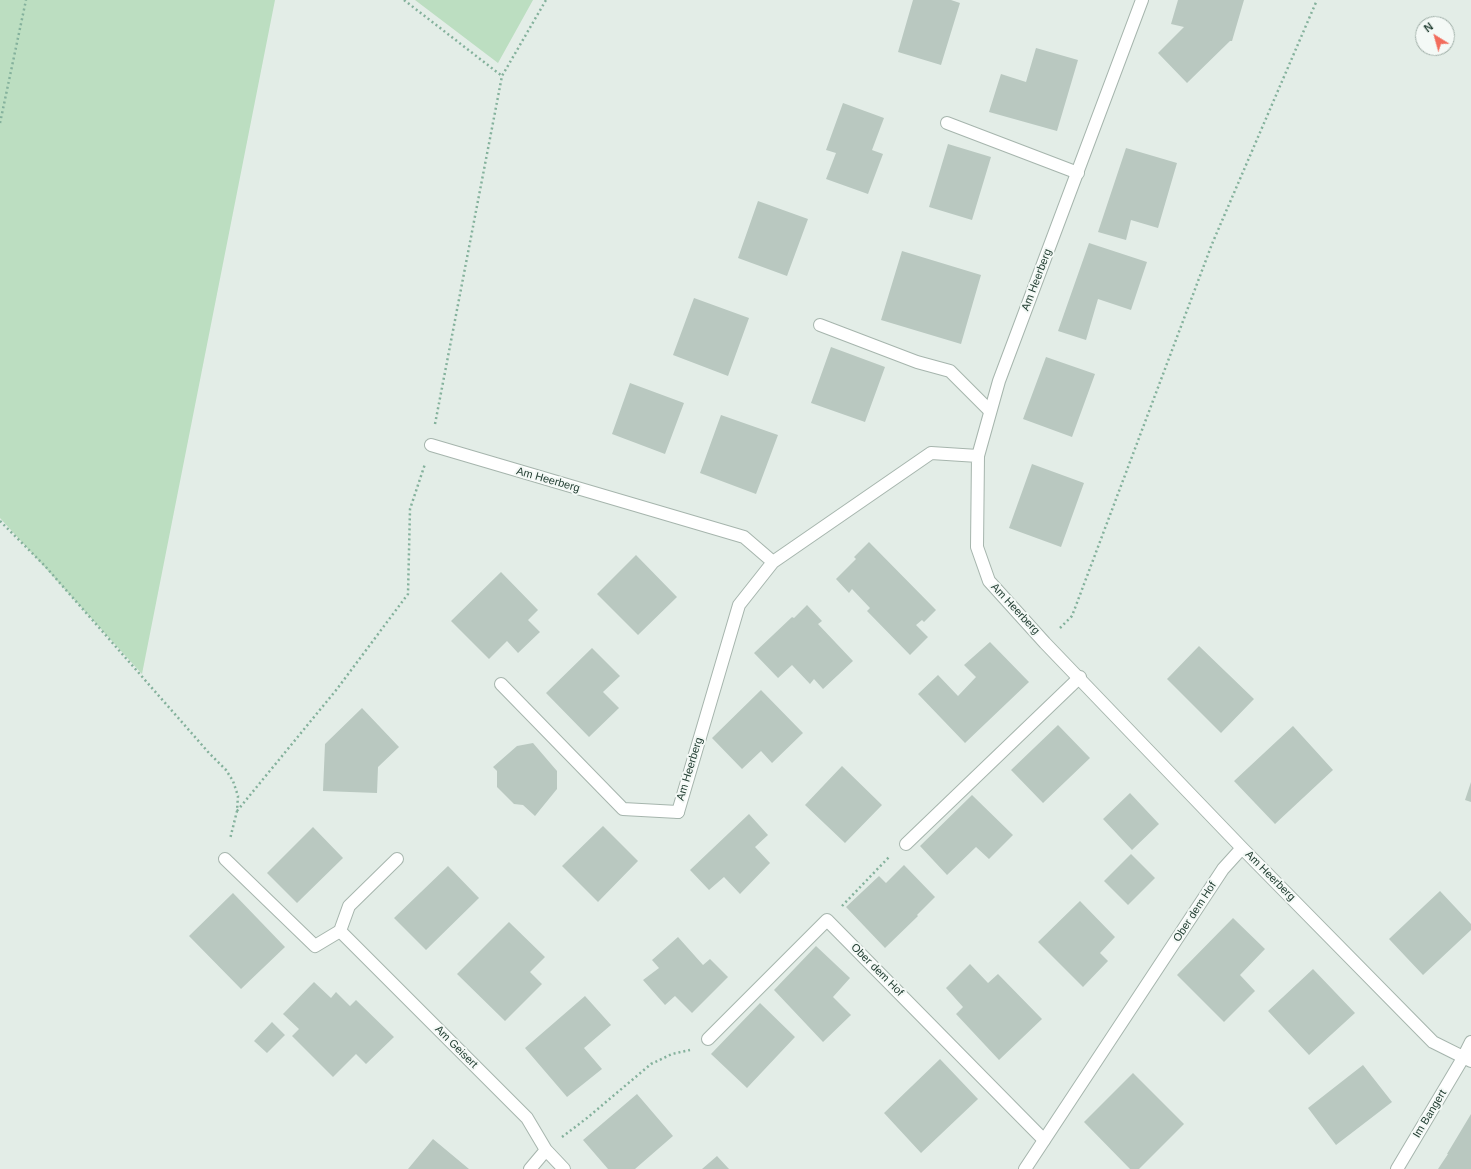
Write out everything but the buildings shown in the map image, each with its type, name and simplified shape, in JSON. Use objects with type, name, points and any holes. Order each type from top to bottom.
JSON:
[{"type":"street","name":"Am Heerberg","points":[[1142,0],[999,382],[990,411],[978,456],[977,547],[989,581],[1045,643],[1242,848],[1434,1042],[1467,1060]]},
{"type":"street","points":[[947,123],[1078,173]]},
{"type":"street","points":[[820,325],[917,362],[950,371],[990,411]]},
{"type":"street","name":"Am Heerberg","points":[[431,445],[744,537],[773,562]]},
{"type":"street","name":"Am Heerberg","points":[[501,684],[623,809],[678,812],[739,605],[773,562],[931,453],[978,456]]},
{"type":"street","points":[[906,844],[1080,678]]},
{"type":"street","name":"Ober dem Hof","points":[[1024,1169],[1223,869],[1242,848]]},
{"type":"street","points":[[225,859],[314,946],[340,931],[349,906],[398,859]]},
{"type":"street","points":[[708,1038],[827,920]]},
{"type":"street","name":"Ober dem Hof","points":[[827,920],[1044,1140]]},
{"type":"street","name":"Am Geisert","points":[[340,931],[527,1118],[546,1150],[564,1169]]},
{"type":"street","name":"Im Bangert","points":[[1397,1169],[1467,1060],[1471,1042]]},
{"type":"street","points":[[530,1169],[546,1150]]},
{"type":"path","points":[[0,123],[26,0]]},
{"type":"path","points":[[404,0],[502,76]]},
{"type":"path","points":[[237,812],[337,689],[408,594],[410,509],[431,445],[502,76],[546,0]]},
{"type":"path","points":[[1045,643],[1072,616],[1212,244],[1317,0]]},
{"type":"path","points":[[0,521],[45,566],[209,753],[226,770],[233,781],[238,796],[237,812],[225,859]]},
{"type":"path","points":[[827,920],[891,855],[906,844]]},
{"type":"path","points":[[546,1150],[587,1118],[651,1064],[672,1054],[692,1050],[708,1038]]},
{"type":"green space","points":[[0,0],[275,0],[142,674],[0,518]]},
{"type":"green space","points":[[415,0],[533,0],[498,63]]}]
